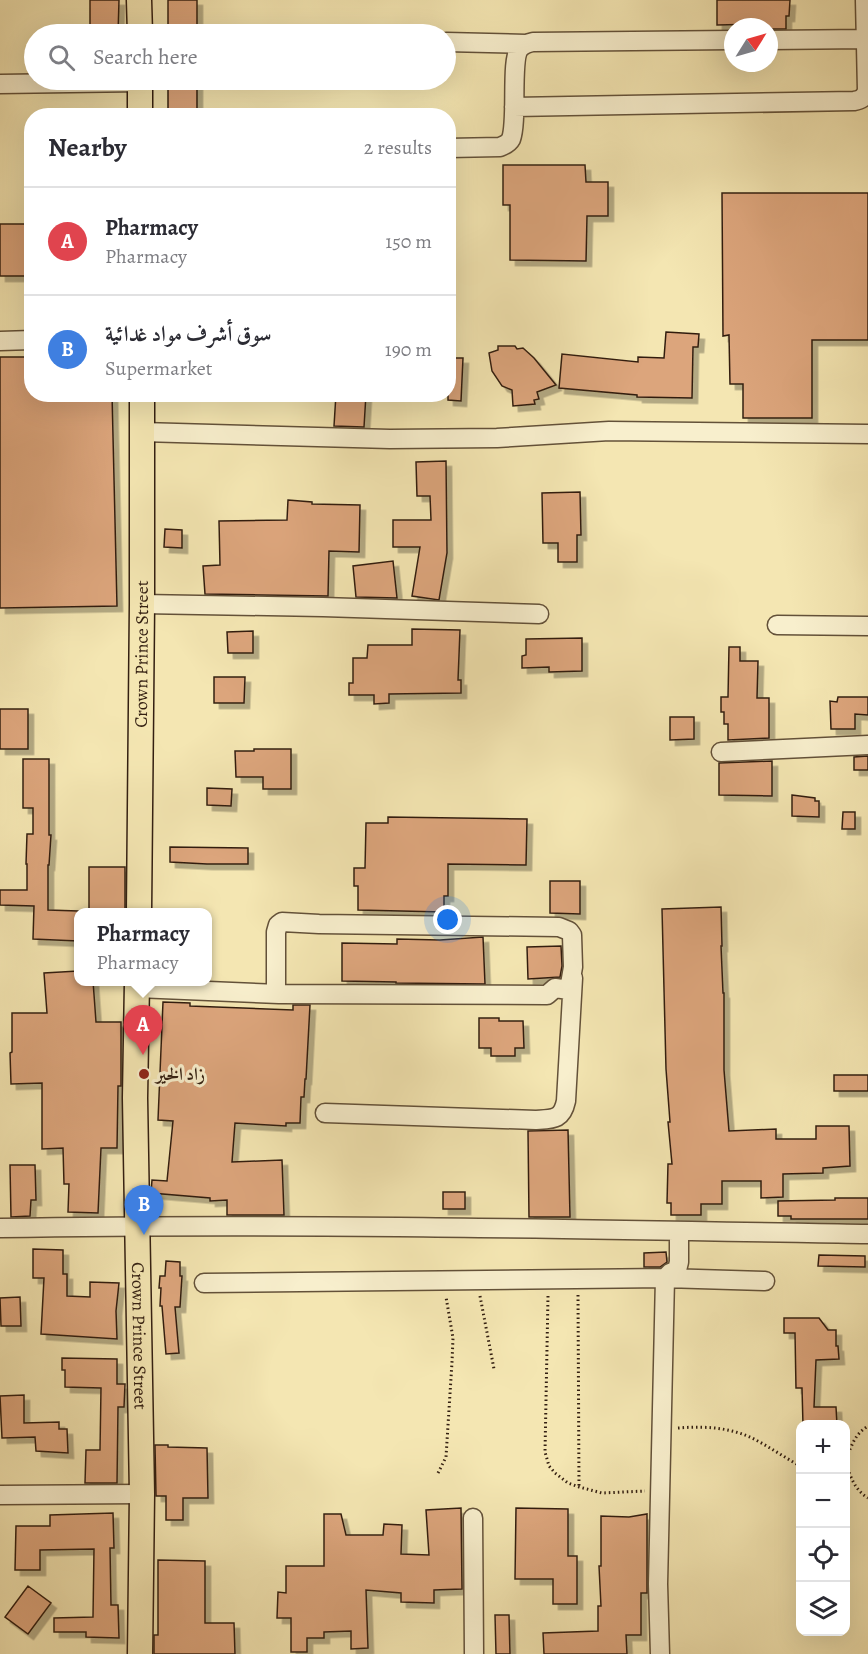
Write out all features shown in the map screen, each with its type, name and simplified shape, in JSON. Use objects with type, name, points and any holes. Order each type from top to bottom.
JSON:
[{"type":"main road","points":[[140,0],[140,24]]},
{"type":"main road","points":[[140,90],[140,108]]},
{"type":"main road","name":"Crown Prince Street","points":[[139,908],[142,402]]},
{"type":"main road","name":"Crown Prince Street","points":[[137,986],[135,1098],[142,1494],[140,1654]]},
{"type":"street","points":[[514,107],[860,100],[867,91],[865,0]]},
{"type":"street","points":[[778,40],[865,39]]},
{"type":"street","points":[[456,42],[526,44],[533,42],[724,40]]},
{"type":"street","points":[[456,148],[500,147],[511,139],[517,53],[526,44]]},
{"type":"street","points":[[0,84],[24,83]]},
{"type":"street","points":[[0,341],[24,340]]},
{"type":"street","points":[[142,432],[390,439],[497,438],[609,431],[868,434]]},
{"type":"street","points":[[142,604],[539,614]]},
{"type":"street","points":[[777,625],[868,626]]},
{"type":"street","points":[[721,752],[868,745]]},
{"type":"street","points":[[276,993],[276,932],[278,925],[282,922],[558,927],[569,931],[572,935],[573,967],[566,1101],[564,1111],[558,1116],[536,1120],[326,1113]]},
{"type":"street","points":[[154,986],[276,993],[548,994],[555,988],[569,990],[573,967]]},
{"type":"street","points":[[0,1228],[139,1226],[868,1234]]},
{"type":"street","points":[[660,1654],[658,1584],[665,1278],[677,1270],[679,1231]]},
{"type":"street","points":[[204,1283],[665,1278],[765,1281]]},
{"type":"street","points":[[0,1495],[142,1494]]},
{"type":"street","points":[[473,1518],[474,1654]]},
{"type":"path","points":[[548,1279],[545,1452],[549,1466],[568,1483],[602,1493],[660,1490]]},
{"type":"path","points":[[578,1279],[579,1487]]},
{"type":"path","points":[[438,1473],[446,1457],[453,1338],[443,1280]]},
{"type":"path","points":[[477,1280],[494,1369]]},
{"type":"path","points":[[662,1429],[702,1426],[728,1430],[752,1438],[796,1463]]},
{"type":"path","points":[[850,1449],[855,1437],[868,1426]]},
{"type":"path","points":[[849,1474],[857,1490],[868,1498]]},
{"type":"building","points":[[90,0],[119,0],[118,24],[90,24]]},
{"type":"building","points":[[168,0],[197,0],[197,24],[168,24]]},
{"type":"building","points":[[717,0],[790,0],[786,29],[778,29],[778,18],[724,18],[724,25],[717,25]]},
{"type":"building","points":[[168,90],[197,90],[197,108],[168,108]]},
{"type":"building","points":[[503,165],[585,165],[586,182],[608,182],[608,216],[587,216],[586,261],[510,260],[510,205],[503,205]]},
{"type":"building","points":[[722,193],[868,193],[868,340],[812,340],[812,418],[743,418],[743,384],[730,384],[729,335],[723,336]]},
{"type":"building","points":[[0,224],[24,224],[24,276],[0,276]]},
{"type":"building","points":[[666,332],[699,334],[698,347],[693,347],[692,398],[637,397],[637,395],[559,388],[562,354],[638,362],[638,357],[664,358]]},
{"type":"building","points":[[498,346],[523,348],[556,385],[537,392],[539,399],[534,400],[535,404],[513,406],[512,390],[502,386],[492,371],[489,353],[498,350]]},
{"type":"building","points":[[0,357],[24,357],[24,402],[112,402],[117,606],[0,608]]},
{"type":"building","points":[[456,358],[463,358],[461,401],[456,401]]},
{"type":"building","points":[[336,402],[366,402],[364,427],[334,426]]},
{"type":"building","points":[[446,461],[447,553],[439,600],[412,596],[420,547],[393,547],[393,520],[431,520],[430,496],[417,496],[416,462]]},
{"type":"building","points":[[580,492],[581,535],[577,535],[577,562],[558,562],[558,543],[543,543],[542,493]]},
{"type":"building","points":[[288,500],[312,502],[312,504],[360,505],[359,552],[329,551],[328,596],[205,594],[203,566],[220,565],[219,521],[287,520]]},
{"type":"building","points":[[165,529],[182,530],[182,548],[164,547]]},
{"type":"building","points":[[393,561],[397,598],[356,597],[353,566]]},
{"type":"building","points":[[412,629],[460,630],[458,680],[461,680],[461,693],[389,694],[389,703],[374,704],[374,695],[349,695],[349,683],[353,683],[353,658],[367,658],[368,645],[412,645]]},
{"type":"building","points":[[253,631],[253,653],[228,653],[227,632]]},
{"type":"building","points":[[582,638],[582,671],[549,672],[549,667],[522,668],[522,656],[526,655],[526,639]]},
{"type":"building","points":[[729,647],[740,647],[740,661],[758,661],[757,698],[769,698],[769,738],[728,740],[728,724],[724,724],[721,697],[728,697]]},
{"type":"building","points":[[214,677],[245,677],[244,703],[214,703]]},
{"type":"building","points":[[838,697],[868,697],[868,715],[855,714],[855,729],[831,729],[830,701],[837,702]]},
{"type":"building","points":[[0,709],[28,709],[28,749],[0,749]]},
{"type":"building","points":[[670,717],[694,717],[694,739],[670,740]]},
{"type":"building","points":[[254,749],[291,749],[291,789],[263,789],[263,777],[236,777],[235,751],[254,751]]},
{"type":"building","points":[[868,756],[868,770],[854,770],[854,757]]},
{"type":"building","points":[[23,759],[49,759],[49,835],[51,835],[48,910],[74,911],[74,941],[33,939],[34,906],[0,905],[0,890],[27,890],[27,834],[33,834],[33,808],[23,808]]},
{"type":"building","points":[[772,761],[772,796],[719,795],[719,763]]},
{"type":"building","points":[[207,788],[232,789],[231,806],[207,805]]},
{"type":"building","points":[[792,795],[815,798],[815,801],[819,801],[819,817],[792,816]]},
{"type":"building","points":[[843,812],[855,812],[855,829],[842,829]]},
{"type":"building","points":[[388,817],[527,819],[526,865],[448,864],[448,896],[444,896],[444,912],[358,910],[358,886],[354,886],[354,868],[365,868],[366,823],[388,823]]},
{"type":"building","points":[[170,847],[248,848],[248,864],[170,862]]},
{"type":"building","points":[[89,867],[125,867],[125,908],[89,908]]},
{"type":"building","points":[[550,881],[580,881],[580,914],[550,913]]},
{"type":"building","points":[[721,907],[724,1070],[729,1131],[776,1129],[776,1139],[816,1139],[816,1126],[849,1126],[850,1166],[823,1168],[823,1173],[783,1174],[783,1197],[761,1198],[761,1181],[722,1181],[722,1204],[701,1204],[701,1215],[671,1215],[671,1203],[667,1203],[668,1164],[672,1164],[668,1122],[670,1122],[666,1069],[662,909]]},
{"type":"building","points":[[483,937],[485,984],[342,981],[342,943],[397,944],[397,939],[440,940]]},
{"type":"building","points":[[561,946],[560,977],[528,979],[527,947]]},
{"type":"building","points":[[74,971],[74,986],[93,986],[96,1022],[121,1022],[121,1086],[118,1086],[117,1148],[101,1148],[98,1213],[68,1212],[69,1184],[64,1184],[63,1148],[42,1149],[42,1083],[11,1084],[12,1013],[47,1013],[44,973]]},
{"type":"building","points":[[163,1002],[190,1003],[190,1006],[293,1010],[293,1005],[310,1005],[306,1079],[304,1097],[301,1097],[300,1123],[286,1123],[286,1126],[235,1123],[232,1162],[282,1160],[284,1215],[227,1215],[227,1200],[210,1201],[210,1198],[151,1193],[152,1180],[167,1181],[173,1121],[158,1120]]},
{"type":"building","points":[[479,1018],[523,1021],[524,1048],[515,1048],[515,1056],[491,1056],[491,1048],[479,1048]]},
{"type":"building","points":[[834,1075],[868,1075],[868,1091],[834,1091]]},
{"type":"building","points":[[568,1130],[570,1217],[529,1217],[528,1131]]},
{"type":"building","points":[[10,1165],[35,1165],[36,1200],[31,1200],[30,1216],[11,1217]]},
{"type":"building","points":[[443,1192],[465,1192],[465,1209],[443,1209]]},
{"type":"building","points":[[835,1198],[868,1198],[868,1219],[791,1219],[791,1216],[778,1216],[778,1201],[835,1200]]},
{"type":"building","points":[[33,1249],[63,1250],[63,1274],[67,1274],[67,1296],[90,1297],[90,1282],[119,1283],[116,1311],[117,1339],[41,1334],[44,1278],[33,1278]]},
{"type":"building","points":[[666,1252],[667,1262],[660,1267],[644,1267],[644,1253]]},
{"type":"building","points":[[819,1255],[865,1256],[865,1267],[818,1266]]},
{"type":"building","points":[[166,1261],[180,1262],[180,1276],[182,1276],[180,1307],[175,1307],[179,1353],[166,1354],[162,1306],[160,1306],[161,1288],[159,1288],[160,1276],[165,1276]]},
{"type":"building","points":[[20,1297],[21,1326],[1,1326],[0,1298]]},
{"type":"building","points":[[784,1318],[819,1318],[828,1330],[836,1330],[839,1359],[816,1360],[814,1407],[836,1407],[837,1420],[803,1420],[802,1388],[796,1388],[795,1333],[784,1333]]},
{"type":"building","points":[[62,1358],[117,1359],[117,1384],[125,1384],[124,1407],[118,1407],[117,1483],[85,1483],[86,1450],[100,1450],[101,1388],[65,1387]]},
{"type":"building","points":[[24,1395],[24,1423],[59,1422],[59,1429],[67,1429],[68,1453],[36,1451],[35,1437],[2,1438],[0,1396]]},
{"type":"building","points":[[155,1445],[207,1448],[208,1498],[183,1498],[183,1520],[166,1520],[166,1496],[156,1496]]},
{"type":"building","points":[[461,1508],[462,1589],[434,1590],[434,1603],[401,1602],[401,1593],[366,1590],[368,1648],[351,1649],[351,1631],[324,1632],[324,1638],[307,1638],[307,1652],[291,1652],[291,1618],[277,1618],[278,1592],[286,1593],[286,1566],[324,1566],[324,1514],[341,1514],[346,1535],[383,1535],[384,1524],[402,1525],[401,1554],[429,1555],[426,1510]]},
{"type":"building","points":[[516,1508],[568,1509],[568,1556],[577,1556],[577,1604],[553,1604],[553,1579],[515,1579]]},
{"type":"building","points":[[113,1513],[114,1548],[110,1548],[111,1605],[118,1605],[119,1638],[86,1637],[86,1632],[54,1632],[54,1618],[93,1617],[94,1549],[40,1550],[40,1570],[15,1570],[16,1526],[50,1526],[50,1515]]},
{"type":"building","points":[[647,1514],[647,1593],[641,1593],[641,1635],[626,1635],[627,1654],[544,1654],[543,1633],[598,1631],[598,1606],[601,1606],[599,1566],[601,1566],[601,1516],[629,1517]]},
{"type":"building","points":[[158,1560],[205,1561],[205,1623],[234,1623],[235,1654],[154,1654],[154,1635],[158,1635]]},
{"type":"building","points":[[28,1586],[51,1603],[28,1634],[5,1617]]},
{"type":"building","points":[[495,1615],[509,1615],[510,1654],[496,1654]]},
{"type":"place","name":"Pharmacy","points":[[143,1055]]},
{"type":"place","name":"زاد الخير","points":[[144,1074]]},
{"type":"place","name":"سوق أشرف مواد غدائية","points":[[144,1235]]}]
